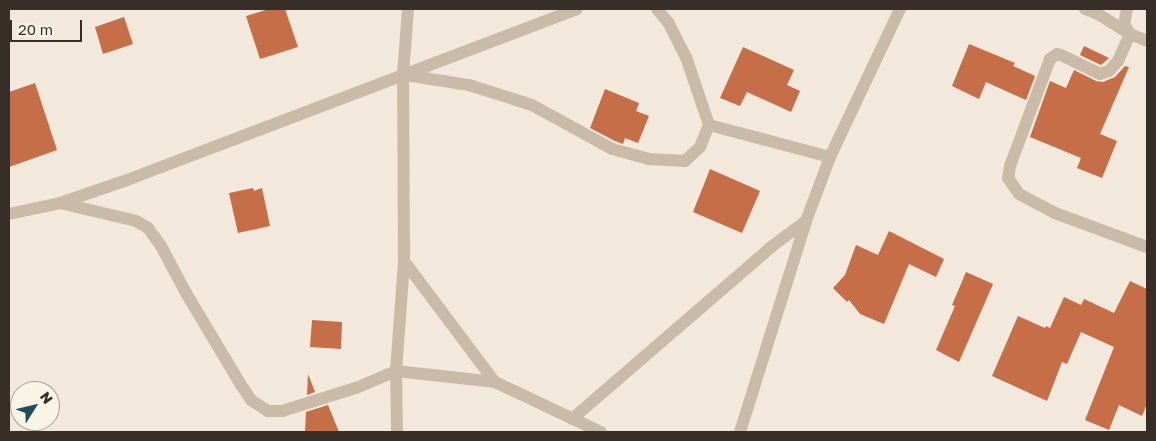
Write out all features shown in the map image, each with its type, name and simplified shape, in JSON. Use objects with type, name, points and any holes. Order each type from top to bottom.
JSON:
[{"type":"street","points":[[397,432],[396,370],[404,261],[403,74],[408,9]]},
{"type":"street","points":[[9,214],[60,203],[127,180],[577,9]]},
{"type":"street","points":[[403,74],[469,86],[504,96],[558,117],[575,130],[612,149],[649,159],[685,161],[700,146],[709,125],[686,58],[668,22],[657,9]]},
{"type":"street","points":[[740,432],[806,221],[830,157],[900,9]]},
{"type":"street","points":[[1085,9],[1099,11],[1130,34],[1147,41]]},
{"type":"street","points":[[1126,9],[1124,24],[1130,34]]},
{"type":"street","points":[[1130,34],[1118,61],[1104,74],[1100,74],[1061,55],[1057,54],[1050,59],[1010,166],[1008,178],[1019,194],[1055,213],[1147,247]]},
{"type":"street","points":[[709,125],[830,157]]},
{"type":"street","points":[[60,203],[120,216],[136,221],[148,228],[161,246],[241,385],[251,400],[259,407],[268,411],[282,412],[356,388],[396,370],[495,382],[601,432]]},
{"type":"street","points":[[572,419],[771,247],[806,221]]},
{"type":"street","points":[[404,261],[495,382]]},
{"type":"building","points":[[269,9],[285,9],[298,47],[260,59],[246,16]]},
{"type":"building","points":[[124,17],[133,44],[103,54],[95,27]]},
{"type":"building","points":[[969,44],[1015,63],[1013,66],[1035,76],[1026,100],[986,82],[979,99],[952,86]]},
{"type":"building","points":[[1084,46],[1109,58],[1101,65],[1080,55]]},
{"type":"building","points":[[743,47],[794,70],[787,85],[800,91],[791,112],[747,92],[740,106],[720,98]]},
{"type":"building","points":[[1125,66],[1129,67],[1100,134],[1117,141],[1102,178],[1077,168],[1081,158],[1030,137],[1050,81],[1066,88],[1074,70],[1096,81],[1103,82],[1115,77]]},
{"type":"building","points":[[35,83],[57,150],[9,167],[9,92]]},
{"type":"building","points":[[605,89],[639,103],[636,111],[649,116],[638,143],[625,138],[623,144],[590,128]]},
{"type":"building","points":[[710,169],[760,191],[742,233],[693,212]]},
{"type":"building","points":[[253,188],[254,191],[262,188],[270,226],[238,233],[229,193]]},
{"type":"building","points":[[889,231],[944,259],[936,277],[909,264],[884,324],[860,314],[849,300],[847,302],[833,288],[845,275],[856,245],[878,255]]},
{"type":"building","points":[[966,272],[993,284],[959,362],[936,350],[955,306],[952,305]]},
{"type":"building","points":[[1130,281],[1147,289],[1147,404],[1142,416],[1119,405],[1109,430],[1085,420],[1114,347],[1081,332],[1067,364],[1062,362],[1047,401],[992,376],[1018,316],[1045,328],[1046,326],[1050,328],[1064,297],[1081,305],[1084,299],[1114,313]]},
{"type":"building","points":[[312,320],[342,322],[341,349],[310,347]]},
{"type":"building","points":[[308,374],[315,392],[307,395]]},
{"type":"building","points":[[328,405],[339,432],[305,432],[306,412]]}]
